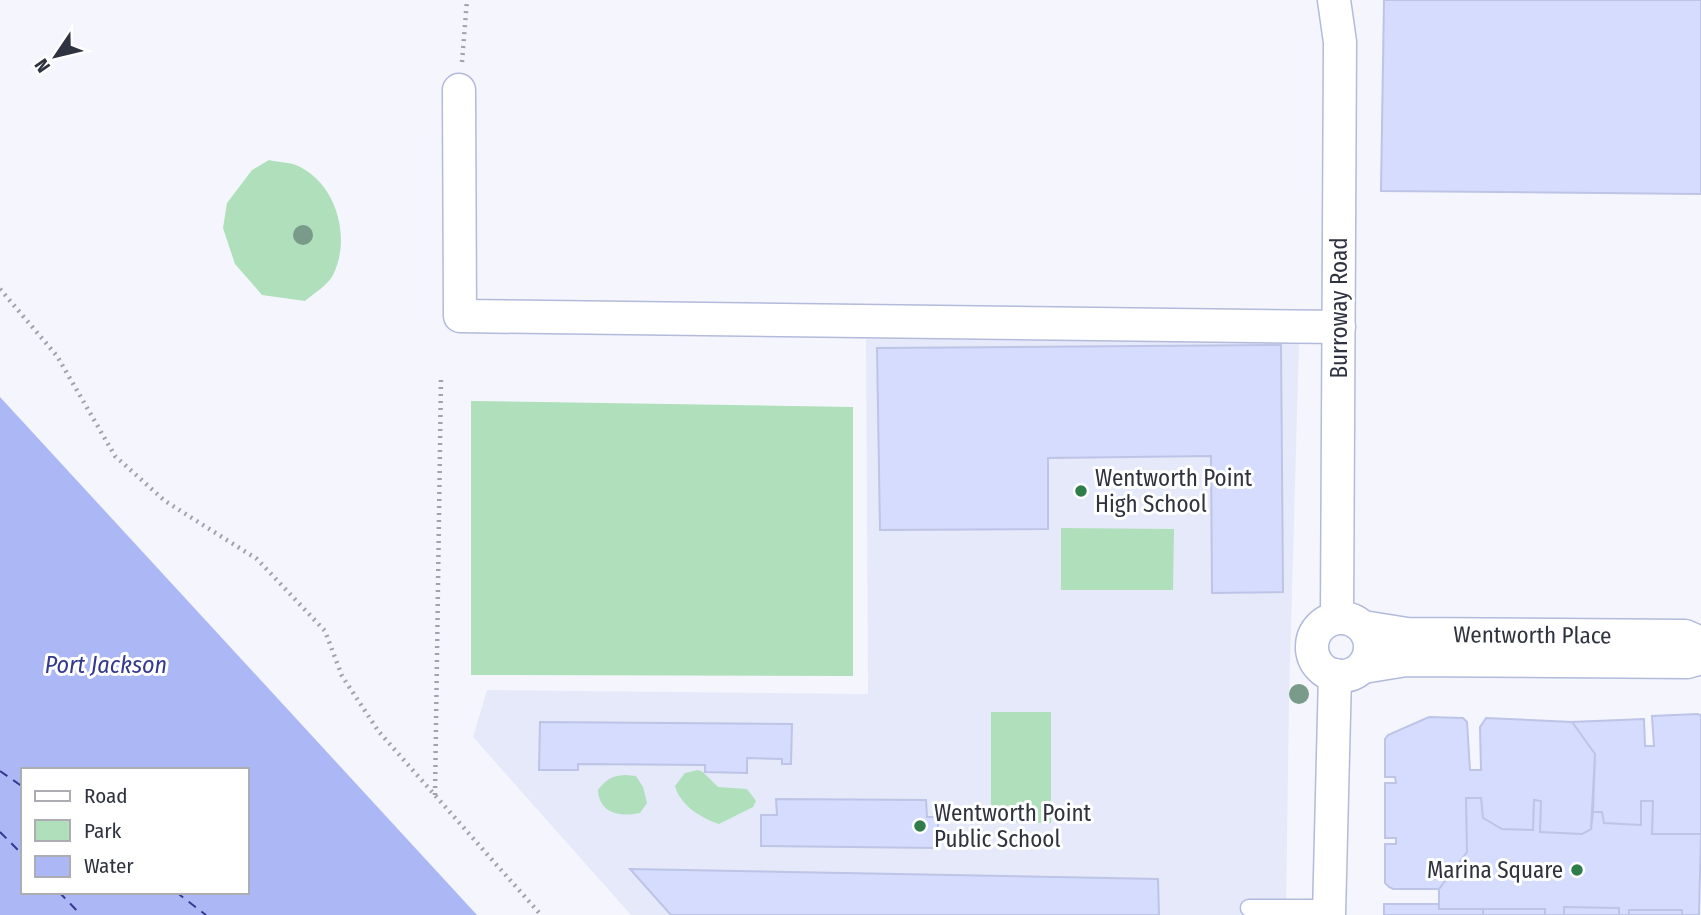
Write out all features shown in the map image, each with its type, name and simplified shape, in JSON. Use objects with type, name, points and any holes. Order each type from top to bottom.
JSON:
[{"type":"street","name":"Burroway Road","points":[[1334,0],[1340,42],[1339,327],[1350,622]]},
{"type":"street","points":[[459,90],[460,316],[1339,327]]},
{"type":"street","points":[[1329,912],[1349,671],[1370,654],[1370,647],[1367,633],[1350,622],[1321,625],[1312,640],[1311,650],[1319,667],[1349,671]]},
{"type":"street","name":"Wentworth Place","points":[[1350,622],[1407,635],[1685,636],[1701,643]]},
{"type":"street","name":"Wentworth Place","points":[[1349,671],[1406,660],[1687,662],[1701,657]]},
{"type":"lane","points":[[1249,908],[1329,912]]},
{"type":"path","points":[[459,90],[467,0]]},
{"type":"path","points":[[0,289],[57,356],[115,456],[165,501],[257,559],[325,631],[342,676],[379,732],[541,915]]},
{"type":"path","points":[[435,796],[442,377]]},
{"type":"shaded area","points":[[866,339],[1299,343],[1286,915],[631,915],[473,737],[487,690],[868,694]]},
{"type":"green space","points":[[269,160],[290,163],[310,173],[330,197],[337,212],[341,244],[339,260],[331,279],[305,301],[262,295],[235,264],[223,228],[227,203],[252,170]]},
{"type":"green space","points":[[471,401],[853,407],[853,676],[471,675]]},
{"type":"green space","points":[[1061,528],[1174,529],[1173,590],[1061,590]]},
{"type":"green space","points":[[991,712],[1051,712],[1051,823],[991,822]]},
{"type":"green space","points":[[698,770],[718,787],[747,789],[756,801],[753,807],[719,824],[698,814],[681,799],[675,786],[685,773]]},
{"type":"green space","points":[[636,776],[643,787],[647,803],[640,813],[612,812],[599,798],[598,790],[604,783],[613,777]]},
{"type":"water","name":"Port Jackson","points":[[0,397],[477,915],[0,915]]},
{"type":"building","points":[[1384,0],[1701,0],[1701,194],[1381,191]]},
{"type":"building","points":[[1281,345],[1283,592],[1212,593],[1211,456],[1048,458],[1048,529],[880,530],[877,348]]},
{"type":"building","points":[[1701,715],[1701,834],[1652,834],[1653,801],[1641,801],[1641,825],[1604,823],[1602,812],[1593,812],[1595,754],[1572,722],[1644,719],[1645,746],[1654,746],[1652,716]]},
{"type":"building","points":[[1429,717],[1463,718],[1467,722],[1470,770],[1481,770],[1480,727],[1486,718],[1572,722],[1595,754],[1591,829],[1582,834],[1540,832],[1541,801],[1534,800],[1533,830],[1502,829],[1483,818],[1481,798],[1466,798],[1467,852],[1439,889],[1389,887],[1385,883],[1385,844],[1396,844],[1396,838],[1385,838],[1385,783],[1396,783],[1395,777],[1385,777],[1385,739],[1388,735]]},
{"type":"building","points":[[540,722],[792,724],[791,764],[782,764],[782,759],[747,758],[747,773],[705,772],[705,765],[578,764],[578,770],[539,770]]},
{"type":"building","name":"Marina Square","points":[[1466,798],[1481,798],[1483,818],[1502,829],[1533,830],[1534,800],[1541,801],[1540,832],[1582,834],[1591,829],[1593,812],[1602,812],[1604,823],[1641,825],[1641,801],[1653,801],[1652,834],[1701,834],[1699,915],[1682,915],[1682,910],[1629,910],[1629,915],[1619,915],[1619,908],[1564,907],[1564,915],[1545,915],[1545,909],[1439,909],[1439,889],[1467,852]]},
{"type":"building","points":[[776,799],[926,800],[927,817],[938,817],[938,848],[761,846],[761,815],[777,815]]},
{"type":"building","points":[[630,869],[1158,879],[1159,915],[671,915]]},
{"type":"building","points":[[1384,904],[1439,904],[1439,909],[1483,909],[1483,915],[1384,915]]},
{"type":"building","points":[[1564,907],[1619,908],[1619,915],[1564,915]]},
{"type":"building","points":[[1483,909],[1545,909],[1545,915],[1483,915]]},
{"type":"building","points":[[1629,910],[1682,910],[1682,915],[1629,915]]},
{"type":"ferry route","points":[[0,771],[21,786]]},
{"type":"ferry route","points":[[0,832],[21,853]]},
{"type":"ferry route","points":[[61,894],[81,915]]},
{"type":"ferry route","points":[[179,894],[206,915]]},
{"type":"place","name":"Wentworth Point High School","points":[[1081,491]]},
{"type":"place","name":"Wentworth Point Public School","points":[[920,826]]},
{"type":"place","name":"Marina Square","points":[[1577,870]]}]
